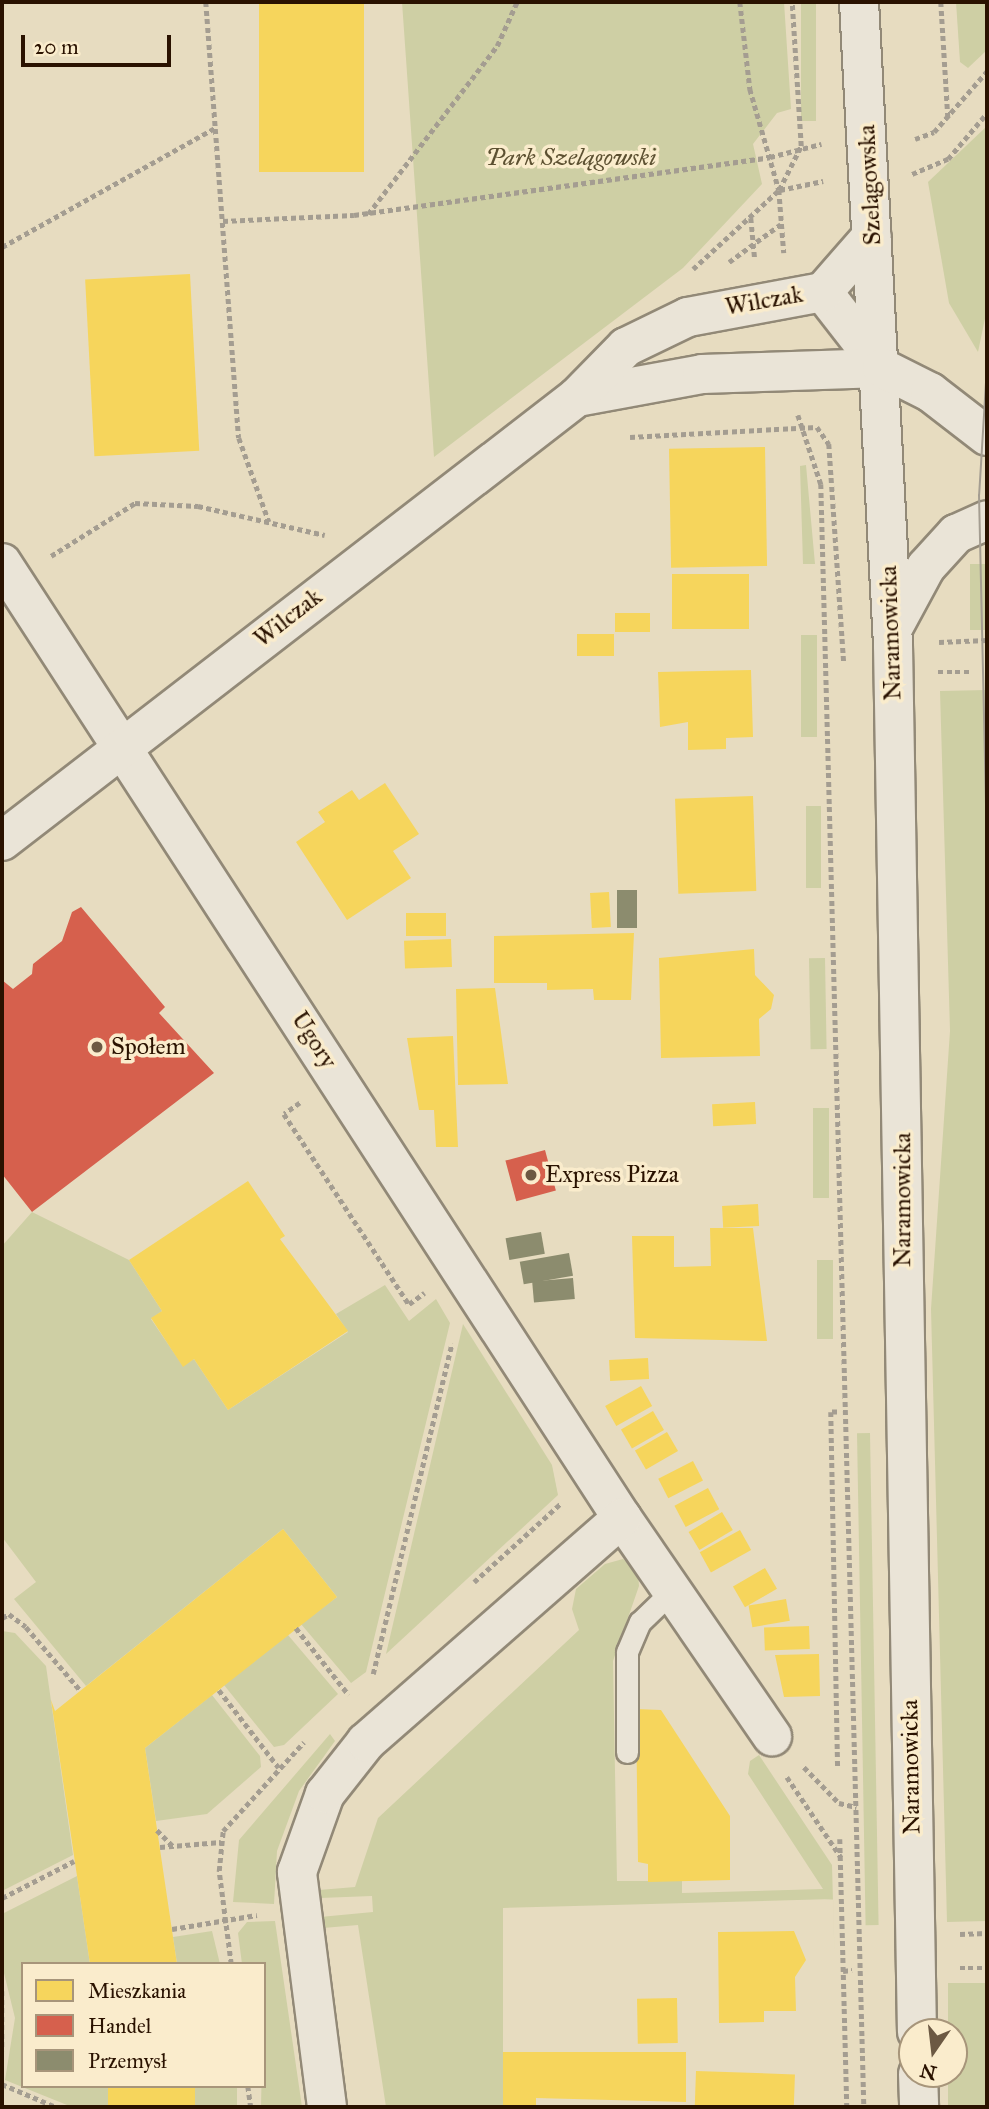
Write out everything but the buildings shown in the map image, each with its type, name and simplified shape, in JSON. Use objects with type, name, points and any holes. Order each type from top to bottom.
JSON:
[{"type":"street","name":"Szelągowska","points":[[859,2],[882,368]]},
{"type":"street","name":"Wilczak","points":[[2,841],[124,744],[577,397],[626,347],[663,327],[758,300],[823,292],[872,236]]},
{"type":"street","points":[[823,292],[882,368],[930,392],[987,436]]},
{"type":"street","name":"Wilczak","points":[[577,397],[702,374],[882,368]]},
{"type":"street","name":"Naramowicka","points":[[882,368],[892,630],[917,2018]]},
{"type":"street","points":[[892,630],[926,567],[956,534],[987,520]]},
{"type":"street","name":"Ugory","points":[[7,572],[124,744],[622,1518],[772,1736]]},
{"type":"street","points":[[327,2107],[297,1872],[325,1794],[366,1742],[622,1518]]},
{"type":"street","points":[[918,2088],[919,2107]]},
{"type":"lane","points":[[627,1752],[627,1652],[640,1622],[672,1591]]},
{"type":"path","points":[[206,2],[239,438],[269,522]]},
{"type":"path","points":[[368,214],[496,47],[517,2]]},
{"type":"path","points":[[740,2],[750,89],[779,190],[786,268]]},
{"type":"path","points":[[779,190],[801,146],[792,2]]},
{"type":"path","points":[[941,2],[948,118]]},
{"type":"path","points":[[915,139],[948,118],[987,71]]},
{"type":"path","points":[[921,173],[948,159],[987,113]]},
{"type":"path","points":[[2,247],[215,128]]},
{"type":"path","points":[[223,221],[368,214],[770,157],[801,146],[831,143]]},
{"type":"path","points":[[779,190],[833,178]]},
{"type":"path","points":[[751,218],[756,271]]},
{"type":"path","points":[[799,418],[821,484],[864,2107]]},
{"type":"path","points":[[616,438],[817,427],[829,444],[845,671]]},
{"type":"path","points":[[7,572],[135,503],[198,506],[340,538]]},
{"type":"path","points":[[934,642],[987,640]]},
{"type":"path","points":[[827,644],[854,644]]},
{"type":"path","points":[[937,672],[972,672]]},
{"type":"path","points":[[307,1099],[284,1114],[409,1304],[431,1288]]},
{"type":"path","points":[[373,1674],[454,1335]]},
{"type":"path","points":[[837,1412],[831,1412],[838,1769]]},
{"type":"path","points":[[466,1590],[565,1494]]},
{"type":"path","points":[[2,1618],[9,1614],[26,1627],[80,1690]]},
{"type":"path","points":[[296,1628],[349,1695]]},
{"type":"path","points":[[365,1681],[383,1664]]},
{"type":"path","points":[[340,1704],[357,1688]]},
{"type":"path","points":[[219,1690],[279,1768]]},
{"type":"path","points":[[231,1962],[221,1842],[228,1823],[314,1732]]},
{"type":"path","points":[[841,1857],[770,1751],[772,1736],[785,1740],[817,1786],[839,1803],[857,1807]]},
{"type":"path","points":[[157,1830],[174,1847]]},
{"type":"path","points":[[840,1839],[847,2107]]},
{"type":"path","points":[[160,1847],[221,1842]]},
{"type":"path","points":[[2,1898],[75,1861]]},
{"type":"path","points":[[172,1929],[263,1914]]},
{"type":"path","points":[[843,1971],[852,1970]]},
{"type":"path","points":[[2,1991],[2,2051]]},
{"type":"path","points":[[2,2084],[56,2107]]},
{"type":"path","points":[[248,2088],[251,2107]]},
{"type":"green space","name":"Park Szelągowski","points":[[402,2],[784,2],[791,109],[777,113],[753,144],[762,184],[683,268],[434,457]]},
{"type":"green space","points":[[801,2],[816,2],[816,121],[801,121]]},
{"type":"green space","points":[[956,2],[987,2],[987,50],[968,68],[960,62]]},
{"type":"green space","points":[[987,126],[987,309],[978,352],[949,303],[928,182]]},
{"type":"green space","points":[[806,465],[815,564],[803,564],[800,466]]},
{"type":"green space","points":[[970,564],[987,564],[987,630],[970,630]]},
{"type":"green space","points":[[801,635],[817,635],[817,737],[801,737]]},
{"type":"green space","points":[[987,690],[987,1921],[947,1922],[931,1309],[950,1031],[940,691]]},
{"type":"green space","points":[[806,806],[821,806],[821,888],[806,888]]},
{"type":"green space","points":[[809,958],[825,958],[827,1049],[811,1049]]},
{"type":"green space","points":[[813,1108],[829,1108],[829,1198],[813,1198]]},
{"type":"green space","points":[[32,1212],[129,1260],[162,1311],[151,1319],[183,1366],[194,1359],[228,1410],[348,1332],[336,1314],[385,1285],[409,1321],[436,1299],[450,1323],[366,1672],[351,1683],[301,1624],[337,1597],[283,1529],[86,1686],[14,1599],[36,1582],[2,1537],[2,1246]]},
{"type":"green space","points":[[817,1260],[833,1260],[833,1339],[817,1339]]},
{"type":"green space","points":[[463,1324],[552,1465],[558,1495],[386,1654]]},
{"type":"green space","points":[[857,1433],[870,1433],[879,1925],[866,1925]]},
{"type":"green space","points":[[623,1559],[638,1572],[639,1586],[613,1661],[617,1881],[682,1881],[682,1893],[823,1889],[748,1774],[750,1761],[759,1755],[832,1865],[833,1899],[503,1908],[503,2107],[386,2107],[358,1925],[323,1928],[320,1917],[373,1912],[372,1896],[320,1898],[319,1890],[355,1887],[378,1818],[579,1630],[572,1609],[576,1589],[605,1564]]},
{"type":"green space","points":[[2,1631],[15,1633],[46,1666],[73,1855],[2,1891]]},
{"type":"green space","points":[[288,1635],[338,1694],[284,1745],[274,1747],[224,1685]]},
{"type":"green space","points":[[212,1695],[260,1756],[261,1767],[207,1814],[156,1821],[145,1748]]},
{"type":"green space","points":[[330,1734],[335,1741],[299,1791],[277,1851],[274,1904],[233,1902],[239,1840]]},
{"type":"green space","points":[[77,1876],[90,1962],[21,1962],[21,2086],[5,2080],[15,2018],[2,1965],[2,1914]]},
{"type":"green space","points":[[275,1921],[302,2107],[261,2107],[261,2088],[266,2088],[266,1962],[242,1962],[238,1933],[247,1922]]},
{"type":"green space","points":[[212,1931],[220,1962],[177,1962],[173,1937]]},
{"type":"green space","points":[[948,1983],[987,1983],[987,2107],[948,2107],[948,2088],[968,2088],[968,2018],[948,2018]]},
{"type":"green space","points":[[25,2088],[108,2088],[111,2107],[72,2107]]},
{"type":"green space","points":[[195,2088],[237,2088],[237,2107],[195,2107]]},
{"type":"tram line","points":[[987,366],[979,495],[987,860]]},
{"type":"place","name":"Społem","points":[[97,1047]]},
{"type":"place","name":"Express Pizza","points":[[531,1175]]}]
